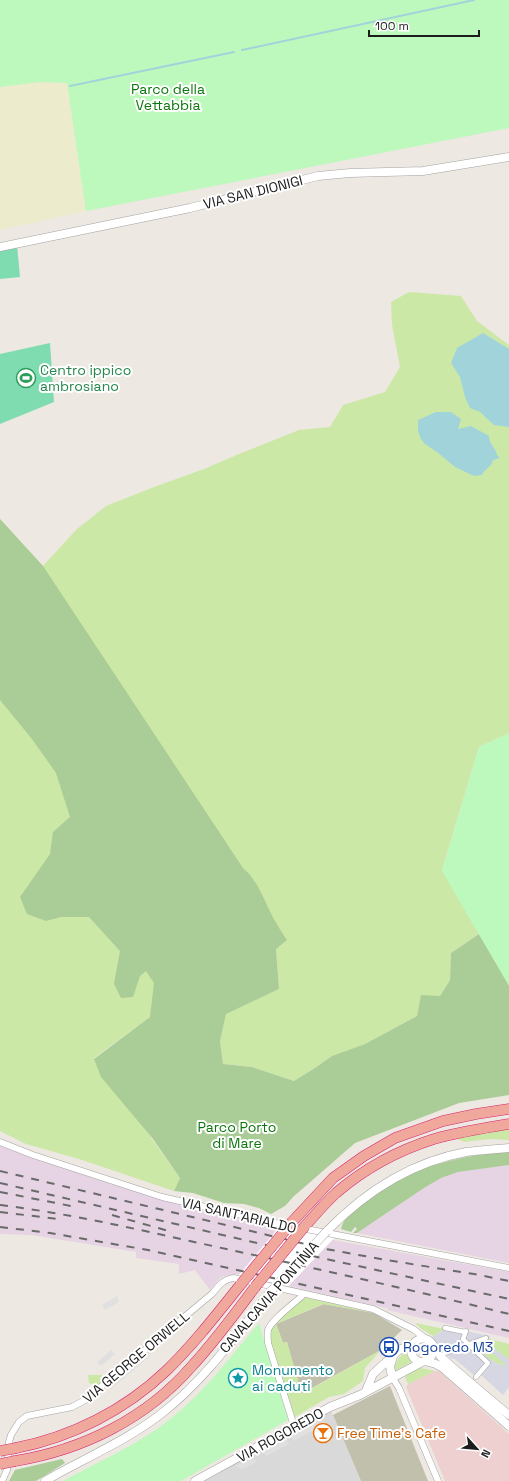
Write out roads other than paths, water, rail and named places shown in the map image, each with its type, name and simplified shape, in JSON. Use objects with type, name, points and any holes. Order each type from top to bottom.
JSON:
[{"type":"highway","points":[[0,1451],[46,1441],[83,1427],[104,1416],[145,1389],[182,1355],[292,1222],[333,1178],[364,1156],[395,1138],[443,1121],[509,1109]]},
{"type":"highway","points":[[0,1464],[56,1452],[91,1440],[130,1418],[149,1405],[179,1380],[192,1366],[305,1226],[336,1193],[364,1172],[390,1157],[419,1144],[441,1137],[509,1124]]},
{"type":"street","name":"VIA SAN DIONIGI","points":[[0,247],[190,208],[318,176],[350,173],[423,171],[509,156]]},
{"type":"street","name":"VIA SANT'ARIALDO","points":[[0,1142],[33,1155],[170,1199],[280,1224],[508,1268]]},
{"type":"street","name":"CAVALCAVIA PONTINIA","points":[[45,1481],[129,1436],[166,1409],[191,1388],[206,1372],[271,1291],[352,1206],[375,1190],[420,1166],[466,1152],[509,1148]]},
{"type":"street","name":"VIA GEORGE ORWELL","points":[[2,1481],[7,1470],[12,1434],[19,1422],[27,1416],[79,1404],[213,1293],[221,1283],[229,1278],[378,1311],[413,1329],[426,1339]]},
{"type":"street","points":[[294,1426],[267,1336],[268,1330],[274,1321],[304,1294]]},
{"type":"street","points":[[446,1328],[465,1331],[463,1339],[488,1363],[476,1377]]},
{"type":"street","points":[[445,1353],[486,1338]]},
{"type":"street","points":[[366,1391],[373,1374],[396,1353],[419,1339],[426,1339],[432,1344],[442,1358],[509,1415]]},
{"type":"street","points":[[413,1344],[411,1347],[412,1355],[417,1360],[436,1364],[443,1368],[509,1426]]},
{"type":"street","points":[[424,1361],[428,1360],[433,1354],[434,1347]]},
{"type":"street","points":[[396,1353],[390,1366],[392,1377],[399,1388],[438,1481]]},
{"type":"street","name":"VIA ROGOREDO","points":[[195,1481],[207,1478],[294,1426],[424,1361]]},
{"type":"water","points":[[483,333],[509,349],[509,427],[494,425],[480,412],[470,408],[465,397],[460,377],[451,363],[457,348]]},
{"type":"water","points":[[436,412],[451,412],[461,419],[458,429],[471,426],[489,436],[491,444],[500,458],[493,460],[491,465],[482,475],[474,476],[455,467],[425,444],[418,431],[418,420]]},
{"type":"waterway","points":[[242,50],[474,0]]},
{"type":"waterway","points":[[70,86],[234,52]]},
{"type":"railway","points":[[0,1171],[326,1249],[509,1281]]},
{"type":"railway","points":[[0,1183],[317,1257],[509,1299]]},
{"type":"railway","points":[[0,1192],[71,1206]]},
{"type":"railway","points":[[0,1205],[55,1213],[136,1229],[363,1279],[509,1314]]},
{"type":"railway","points":[[0,1212],[58,1219]]},
{"type":"railway","points":[[112,1215],[172,1232]]},
{"type":"railway","points":[[0,1227],[50,1233],[148,1250],[509,1331]]},
{"type":"place","name":"Centro ippico ambrosiano","points":[[26,378]]},
{"type":"place","name":"Rogoredo M3","points":[[389,1347]]},
{"type":"place","name":"Monumento ai caduti","points":[[238,1378]]},
{"type":"place","name":"Free Time's Cafe","points":[[323,1433]]},
{"type":"park label","name":"Parco della Vettabbia","points":[[168,98]]},
{"type":"park label","name":"Parco Porto di Mare","points":[[237,1136]]}]
